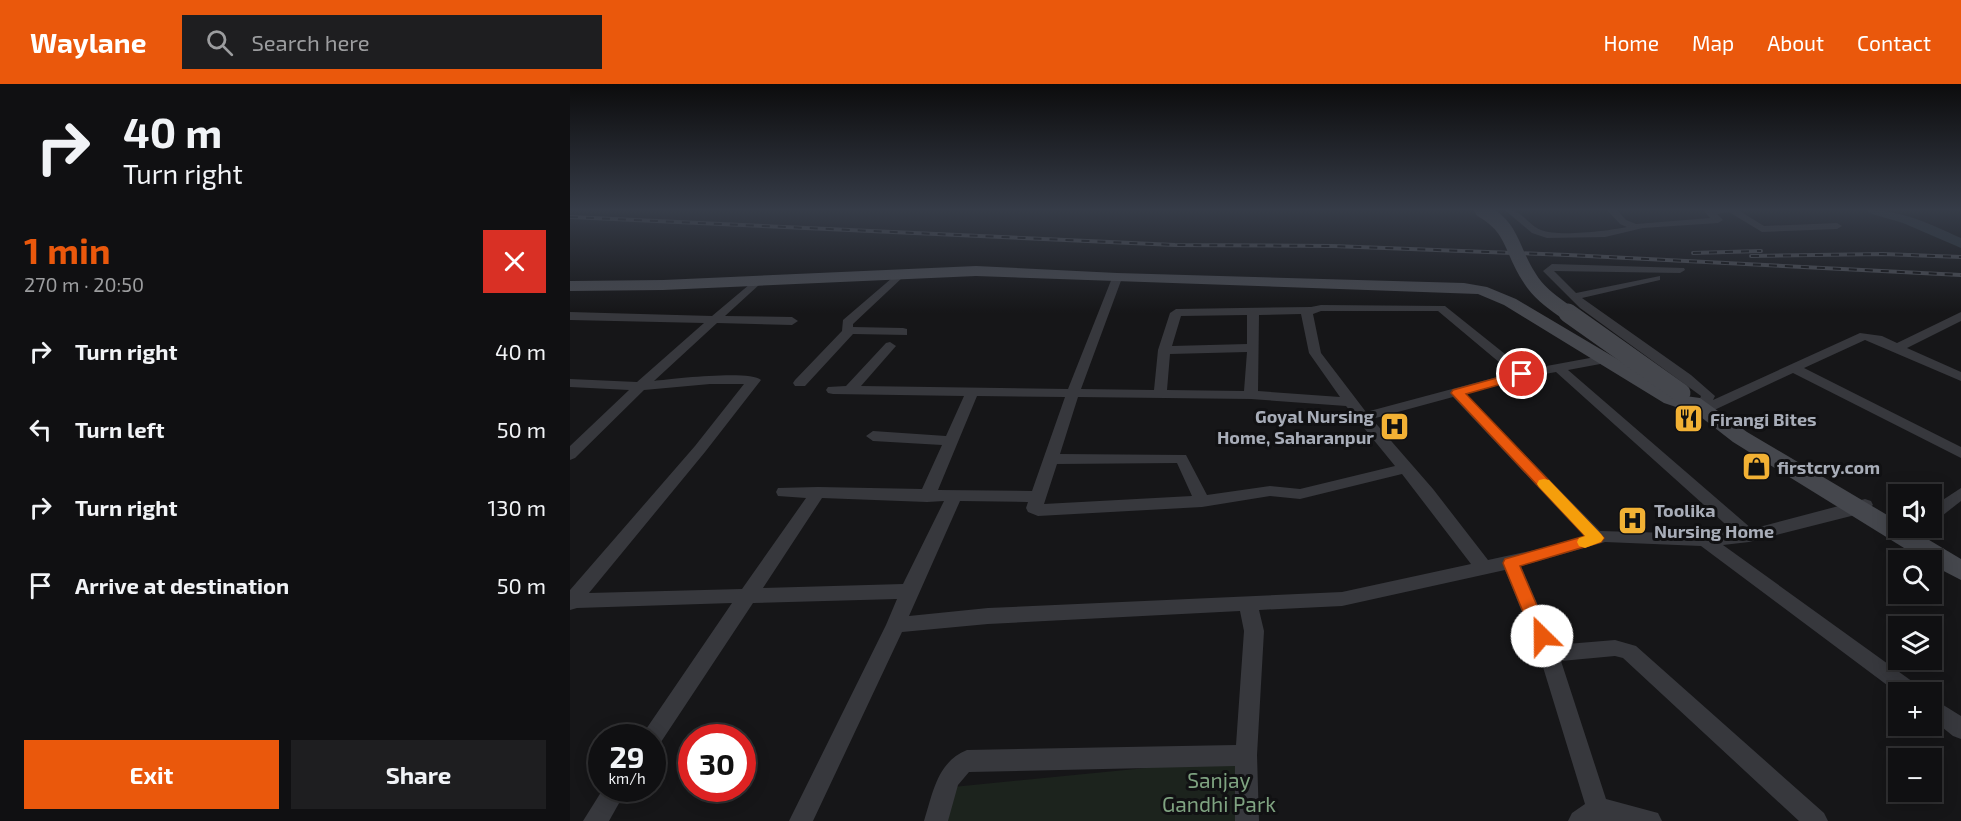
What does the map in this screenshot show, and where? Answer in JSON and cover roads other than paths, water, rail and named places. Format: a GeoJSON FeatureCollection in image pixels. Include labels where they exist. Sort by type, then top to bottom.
{"type":"FeatureCollection","features":[{"type":"Feature","properties":{"kind":"street"},"geometry":{"type":"LineString","coordinates":[[1514,244],[1528,276],[1545,297],[1740,437],[1862,506],[1961,571]]}},
{"type":"Feature","properties":{"kind":"street"},"geometry":{"type":"LineString","coordinates":[[1680,270],[1548,269],[1573,297],[1706,393],[1708,396],[1703,410]]}},
{"type":"Feature","properties":{"kind":"street"},"geometry":{"type":"LineString","coordinates":[[570,286],[756,282],[976,271],[1117,278],[1473,289],[1510,302],[1671,399],[1703,410],[1864,336],[1961,377]]}},
{"type":"Feature","properties":{"kind":"street"},"geometry":{"type":"LineString","coordinates":[[849,330],[848,323],[899,275]]}},
{"type":"Feature","properties":{"kind":"street"},"geometry":{"type":"LineString","coordinates":[[1117,278],[1073,392],[1034,508],[1038,510],[1202,501],[1269,491],[1300,494],[1406,468]]}},
{"type":"Feature","properties":{"kind":"street"},"geometry":{"type":"LineString","coordinates":[[1573,297],[1656,278]]}},
{"type":"Feature","properties":{"kind":"street"},"geometry":{"type":"LineString","coordinates":[[570,455],[640,386],[756,282]]}},
{"type":"Feature","properties":{"kind":"street"},"geometry":{"type":"LineString","coordinates":[[1160,393],[1164,350],[1176,313],[1321,308],[1441,308],[1449,312],[1522,374]]}},
{"type":"Feature","properties":{"kind":"street"},"geometry":{"type":"LineString","coordinates":[[1310,310],[1307,314],[1315,353],[1350,402],[1365,417],[1484,568]]}},
{"type":"Feature","properties":{"kind":"street"},"geometry":{"type":"LineString","coordinates":[[1251,395],[1253,312]]}},
{"type":"Feature","properties":{"kind":"street"},"geometry":{"type":"LineString","coordinates":[[570,316],[792,321]]}},
{"type":"Feature","properties":{"kind":"street"},"geometry":{"type":"LineString","coordinates":[[1897,348],[1961,317]]}},
{"type":"Feature","properties":{"kind":"street"},"geometry":{"type":"LineString","coordinates":[[800,383],[849,330],[903,332]]}},
{"type":"Feature","properties":{"kind":"street"},"geometry":{"type":"LineString","coordinates":[[850,390],[890,346]]}},
{"type":"Feature","properties":{"kind":"street"},"geometry":{"type":"LineString","coordinates":[[1164,350],[1253,348]]}},
{"type":"Feature","properties":{"kind":"street"},"geometry":{"type":"LineString","coordinates":[[1365,417],[1522,374],[1606,359]]}},
{"type":"Feature","properties":{"kind":"street"},"geometry":{"type":"LineString","coordinates":[[1793,368],[1961,453]]}},
{"type":"Feature","properties":{"kind":"street"},"geometry":{"type":"LineString","coordinates":[[1560,369],[1749,536]]}},
{"type":"Feature","properties":{"kind":"street"},"geometry":{"type":"LineString","coordinates":[[570,384],[640,386],[710,380],[754,380],[700,449],[571,602]]}},
{"type":"Feature","properties":{"kind":"street"},"geometry":{"type":"LineString","coordinates":[[833,390],[1251,395],[1350,402]]}},
{"type":"Feature","properties":{"kind":"street"},"geometry":{"type":"LineString","coordinates":[[927,496],[973,390]]}},
{"type":"Feature","properties":{"kind":"street"},"geometry":{"type":"LineString","coordinates":[[1457,393],[1596,538]]}},
{"type":"Feature","properties":{"kind":"street"},"geometry":{"type":"LineString","coordinates":[[873,436],[952,441]]}},
{"type":"Feature","properties":{"kind":"street"},"geometry":{"type":"LineString","coordinates":[[1050,459],[1181,458],[1202,501]]}},
{"type":"Feature","properties":{"kind":"street"},"geometry":{"type":"LineString","coordinates":[[784,492],[1038,496]]}},
{"type":"Feature","properties":{"kind":"street"},"geometry":{"type":"LineString","coordinates":[[660,724],[818,492]]}},
{"type":"Feature","properties":{"kind":"street"},"geometry":{"type":"LineString","coordinates":[[1942,507],[1961,493]]}},
{"type":"Feature","properties":{"kind":"street"},"geometry":{"type":"LineString","coordinates":[[801,821],[896,625],[909,591],[954,496]]}},
{"type":"Feature","properties":{"kind":"street"},"geometry":{"type":"LineString","coordinates":[[896,625],[988,616],[1342,599],[1511,563],[1605,536],[1705,540],[1749,536],[1862,506],[1888,518]]}},
{"type":"Feature","properties":{"kind":"street"},"geometry":{"type":"LineString","coordinates":[[1926,538],[1961,559]]}},
{"type":"Feature","properties":{"kind":"street"},"geometry":{"type":"LineString","coordinates":[[1705,540],[1898,682]]}},
{"type":"Feature","properties":{"kind":"street"},"geometry":{"type":"LineString","coordinates":[[1511,563],[1549,654],[1589,815],[1650,821]]}},
{"type":"Feature","properties":{"kind":"street"},"geometry":{"type":"LineString","coordinates":[[571,602],[909,591]]}},
{"type":"Feature","properties":{"kind":"street"},"geometry":{"type":"LineString","coordinates":[[1247,821],[1246,755],[1254,631],[1248,605]]}},
{"type":"Feature","properties":{"kind":"street"},"geometry":{"type":"LineString","coordinates":[[1549,654],[1615,648],[1629,652],[1815,821]]}},
{"type":"Feature","properties":{"kind":"street"},"geometry":{"type":"LineString","coordinates":[[1942,715],[1961,729]]}},
{"type":"Feature","properties":{"kind":"street"},"geometry":{"type":"LineString","coordinates":[[936,821],[954,771],[961,763],[967,761],[1246,755]]}},
{"type":"Feature","properties":{"kind":"street"},"geometry":{"type":"LineString","coordinates":[[595,821],[607,802]]}},
{"type":"Feature","properties":{"kind":"railway"},"geometry":{"type":"LineString","coordinates":[[1162,244],[1333,246],[1568,255],[1961,275]]}},
{"type":"Feature","properties":{"kind":"railway"},"geometry":{"type":"LineString","coordinates":[[1693,253],[1761,251]]}},
{"type":"Feature","properties":{"kind":"railway"},"geometry":{"type":"LineString","coordinates":[[1751,256],[1883,254],[1961,257]]}},
{"type":"Feature","properties":{"kind":"place","name":"Firangi Bites"},"geometry":{"type":"Point","coordinates":[1689,419]}},
{"type":"Feature","properties":{"kind":"place","name":"Goyal Nursing Home, Saharanpur"},"geometry":{"type":"Point","coordinates":[1395,426]}},
{"type":"Feature","properties":{"kind":"place","name":"firstcry.com"},"geometry":{"type":"Point","coordinates":[1756,467]}},
{"type":"Feature","properties":{"kind":"place","name":"Toolika Nursing Home"},"geometry":{"type":"Point","coordinates":[1633,520]}},
{"type":"Feature","properties":{"kind":"park label","name":"Sanjay Gandhi Park"},"geometry":{"type":"Point","coordinates":[1219,791]}}]}
